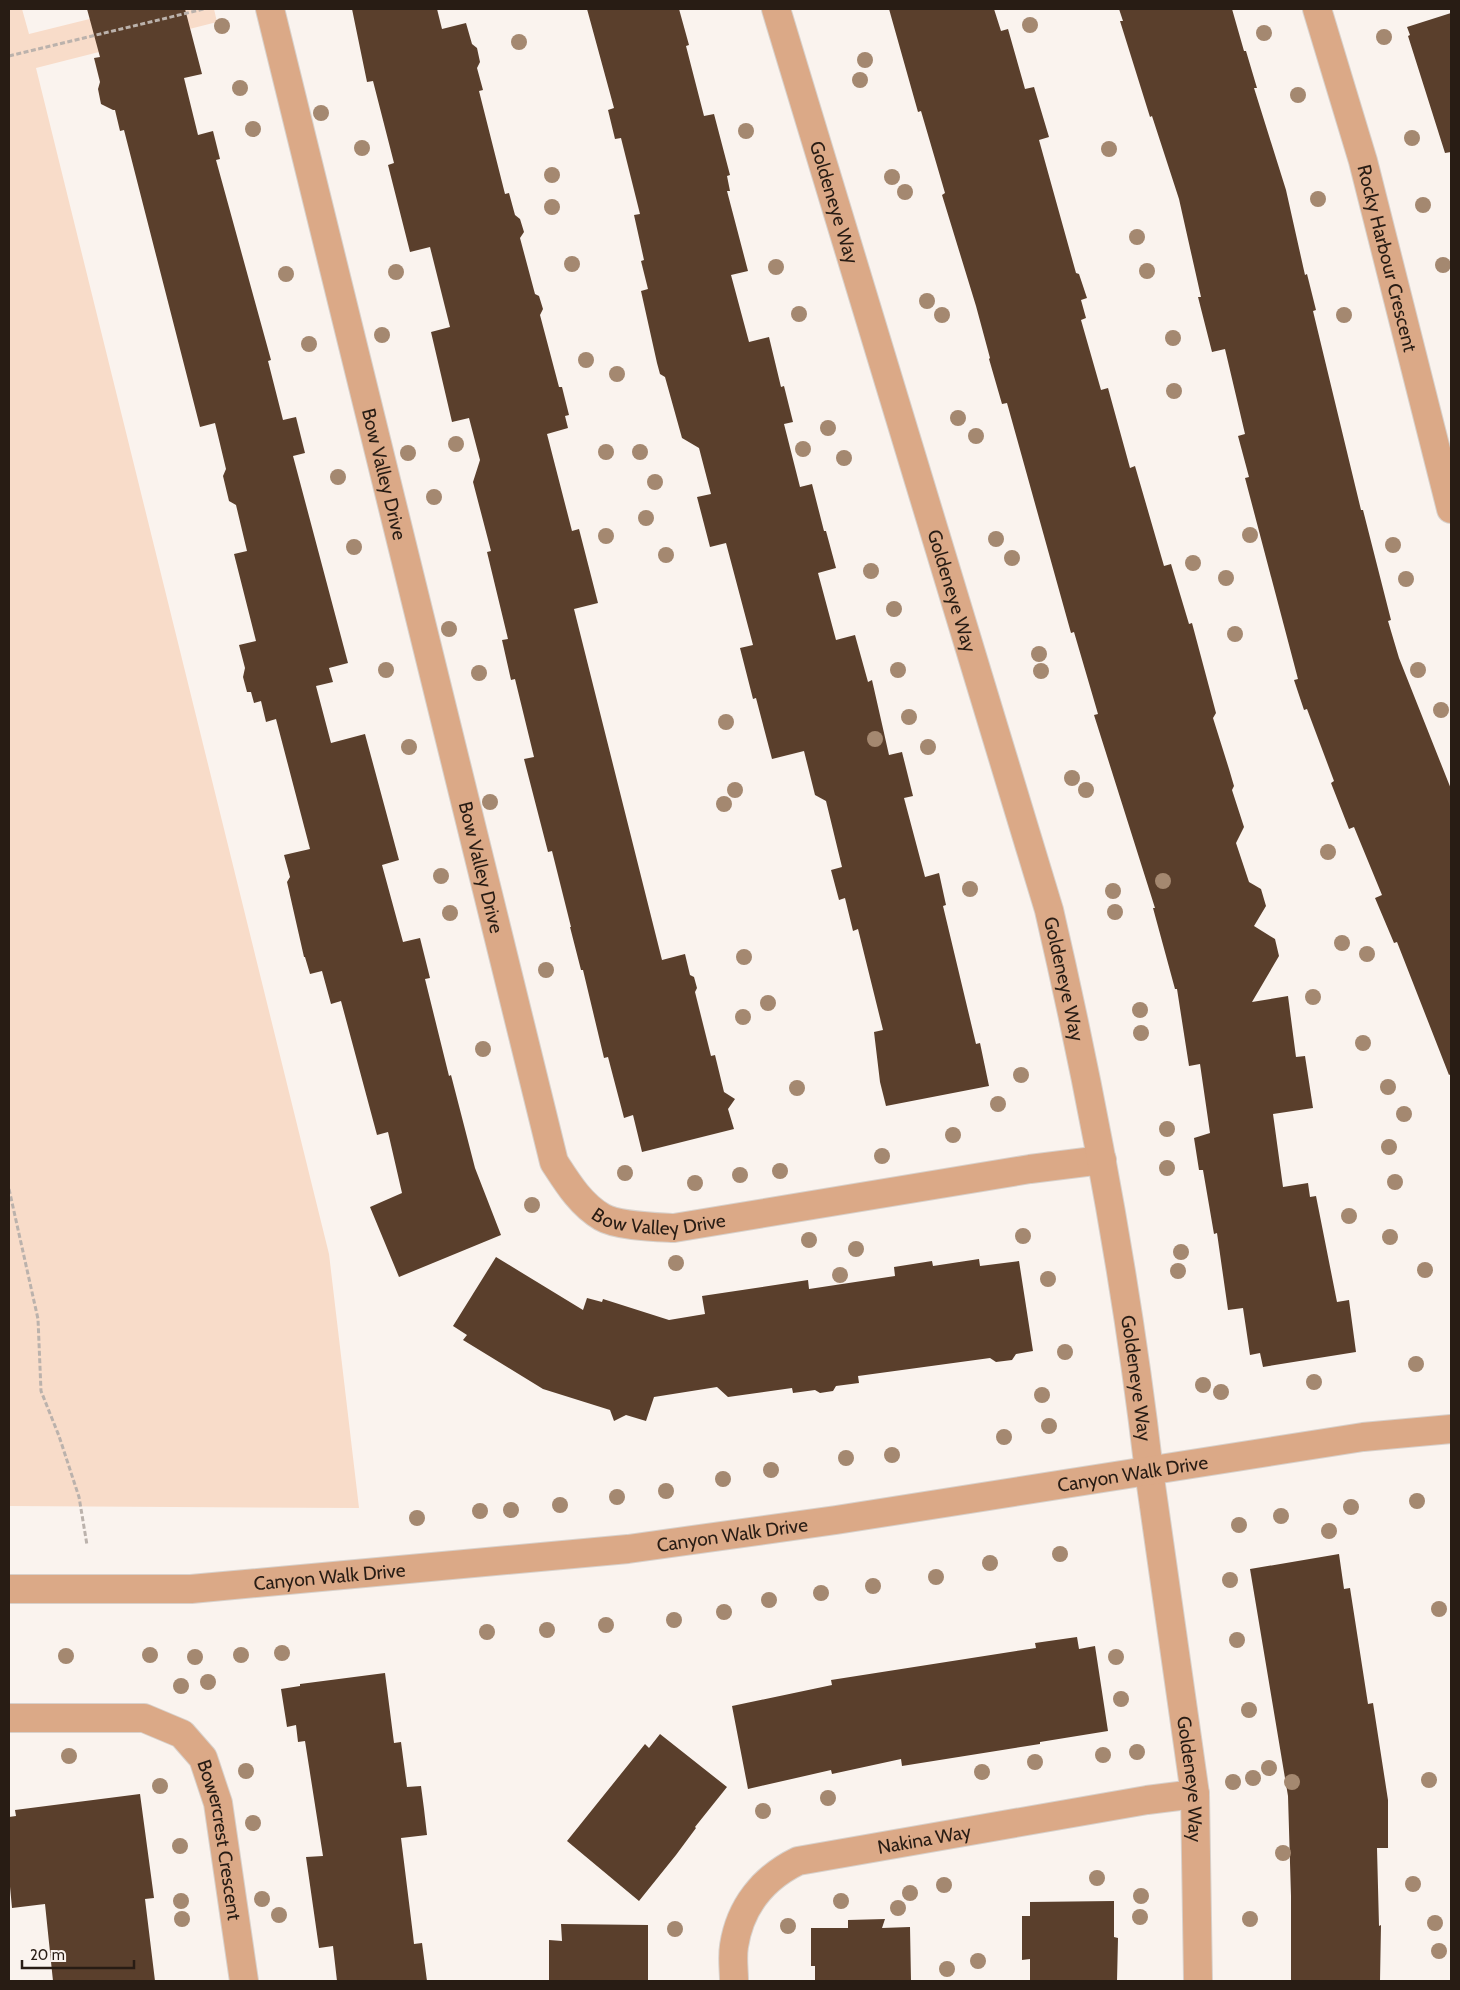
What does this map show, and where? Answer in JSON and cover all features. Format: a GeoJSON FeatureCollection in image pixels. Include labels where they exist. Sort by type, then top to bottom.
{"type":"FeatureCollection","features":[{"type":"Feature","properties":{"kind":"street","name":"Bow Valley Drive"},"geometry":{"type":"LineString","coordinates":[[270,9],[554,1162],[572,1191],[602,1218],[637,1226],[674,1228],[1030,1169],[1102,1160]]}},
{"type":"Feature","properties":{"kind":"street","name":"Goldeneye Way"},"geometry":{"type":"LineString","coordinates":[[776,9],[1049,910],[1075,1021],[1102,1160],[1142,1410],[1195,1794],[1198,1981]]}},
{"type":"Feature","properties":{"kind":"street","name":"Rocky Harbour Crescent"},"geometry":{"type":"LineString","coordinates":[[1317,9],[1364,160],[1451,509]]}},
{"type":"Feature","properties":{"kind":"street","name":"Canyon Walk Drive"},"geometry":{"type":"LineString","coordinates":[[9,1589],[191,1589],[628,1549],[836,1520],[1362,1437],[1451,1429]]}},
{"type":"Feature","properties":{"kind":"street","name":"Bowercrest Crescent"},"geometry":{"type":"LineString","coordinates":[[9,1718],[144,1718],[182,1734],[203,1758],[218,1803],[244,1981]]}},
{"type":"Feature","properties":{"kind":"street","name":"Nakina Way"},"geometry":{"type":"LineString","coordinates":[[734,1981],[734,1947],[743,1913],[767,1880],[798,1860],[1147,1800],[1195,1794]]}},
{"type":"Feature","properties":{"kind":"path"},"geometry":{"type":"LineString","coordinates":[[9,56],[204,9]]}},
{"type":"Feature","properties":{"kind":"path"},"geometry":{"type":"LineString","coordinates":[[9,1189],[38,1319],[41,1391],[59,1436],[79,1497],[87,1545]]}},
{"type":"Feature","properties":{"kind":"shaded area"},"geometry":{"type":"Polygon","coordinates":[[[9,9],[22,9],[29,34],[130,9],[214,9],[217,22],[36,68],[329,1254],[359,1508],[9,1506],[9,9]]]}},
{"type":"Feature","properties":{"kind":"building"},"geometry":{"type":"Polygon","coordinates":[[[87,9],[185,9],[202,74],[184,78],[198,135],[213,131],[220,159],[216,160],[271,360],[268,361],[283,420],[296,417],[305,453],[293,456],[348,663],[329,668],[333,682],[316,686],[331,743],[365,734],[399,860],[382,865],[403,942],[420,938],[430,978],[425,979],[449,1076],[451,1075],[475,1168],[501,1235],[399,1277],[370,1207],[402,1193],[388,1132],[377,1135],[341,1001],[331,1004],[322,971],[310,974],[304,957],[287,882],[290,877],[284,855],[310,849],[276,719],[266,722],[261,701],[254,703],[251,692],[247,692],[243,677],[245,668],[239,645],[256,641],[234,554],[247,551],[236,505],[229,501],[223,476],[226,469],[215,423],[200,427],[124,130],[120,131],[115,110],[101,104],[98,89],[100,82],[94,58],[100,57],[87,9]]]}},
{"type":"Feature","properties":{"kind":"building"},"geometry":{"type":"Polygon","coordinates":[[[352,9],[437,9],[442,29],[466,23],[472,44],[477,48],[480,62],[477,68],[483,90],[479,91],[505,194],[509,193],[515,215],[520,219],[524,232],[520,238],[535,294],[539,296],[543,309],[540,315],[559,387],[562,387],[569,415],[565,416],[568,428],[547,434],[572,531],[579,529],[598,603],[574,609],[662,960],[685,954],[690,975],[694,977],[697,988],[695,992],[711,1056],[715,1055],[724,1092],[735,1099],[728,1109],[734,1129],[642,1152],[633,1115],[624,1118],[608,1057],[604,1058],[552,851],[548,852],[524,759],[534,757],[515,679],[511,680],[502,640],[508,639],[487,552],[491,551],[473,482],[480,460],[469,418],[452,422],[431,332],[450,327],[430,247],[410,252],[388,165],[394,163],[373,81],[367,82],[352,9]]]}},
{"type":"Feature","properties":{"kind":"building"},"geometry":{"type":"Polygon","coordinates":[[[587,9],[679,9],[689,45],[686,46],[704,116],[714,114],[730,175],[727,176],[730,191],[727,191],[748,271],[731,275],[749,342],[769,337],[781,387],[784,386],[793,422],[784,424],[800,487],[812,484],[836,568],[818,573],[836,640],[855,635],[868,682],[872,680],[889,755],[902,752],[913,796],[904,798],[925,877],[939,873],[946,905],[943,906],[976,1044],[980,1043],[989,1086],[886,1106],[880,1082],[874,1032],[883,1030],[858,929],[853,931],[845,898],[839,900],[831,870],[842,867],[826,801],[815,795],[804,751],[772,759],[756,698],[753,699],[740,648],[753,645],[726,543],[710,547],[697,497],[711,494],[699,448],[682,438],[665,377],[660,374],[657,363],[641,291],[648,289],[641,261],[644,260],[634,215],[640,214],[621,138],[615,139],[608,110],[614,108],[587,9]]]}},
{"type":"Feature","properties":{"kind":"building"},"geometry":{"type":"Polygon","coordinates":[[[889,9],[994,9],[1001,31],[1008,29],[1025,89],[1034,87],[1049,137],[1039,140],[1076,273],[1079,274],[1087,298],[1081,300],[1086,318],[1081,320],[1101,390],[1108,388],[1130,468],[1135,466],[1164,566],[1171,564],[1189,624],[1192,623],[1216,713],[1213,718],[1234,786],[1232,790],[1244,827],[1236,843],[1249,882],[1261,889],[1266,906],[1254,926],[1275,939],[1279,956],[1252,1002],[1288,996],[1296,1057],[1305,1056],[1313,1108],[1273,1114],[1283,1187],[1308,1183],[1310,1197],[1316,1196],[1337,1302],[1349,1300],[1356,1352],[1263,1367],[1260,1353],[1250,1355],[1243,1308],[1228,1310],[1217,1233],[1214,1234],[1203,1170],[1199,1170],[1194,1138],[1210,1133],[1200,1064],[1189,1066],[1177,989],[1175,989],[1153,908],[1155,908],[1094,715],[1098,714],[1074,632],[1071,633],[1007,403],[1002,404],[976,306],[942,195],[945,193],[921,111],[918,112],[889,9]]]}},
{"type":"Feature","properties":{"kind":"building"},"geometry":{"type":"Polygon","coordinates":[[[1119,9],[1232,9],[1244,51],[1246,51],[1257,88],[1254,88],[1286,190],[1305,275],[1307,274],[1316,310],[1313,311],[1361,510],[1363,510],[1391,620],[1388,621],[1399,658],[1451,789],[1451,1074],[1449,1075],[1397,942],[1394,943],[1375,898],[1382,895],[1354,827],[1349,829],[1331,783],[1334,781],[1307,709],[1304,710],[1294,680],[1298,679],[1245,478],[1249,477],[1238,436],[1245,434],[1225,349],[1212,352],[1198,297],[1201,297],[1179,199],[1152,116],[1150,117],[1120,21],[1123,21],[1119,9]]]}},
{"type":"Feature","properties":{"kind":"building"},"geometry":{"type":"Polygon","coordinates":[[[1451,13],[1451,152],[1445,153],[1408,36],[1410,35],[1407,27],[1451,13]]]}},
{"type":"Feature","properties":{"kind":"building"},"geometry":{"type":"Polygon","coordinates":[[[496,1257],[583,1310],[587,1298],[602,1302],[603,1299],[669,1320],[705,1314],[702,1296],[808,1280],[809,1289],[895,1276],[894,1267],[932,1261],[933,1266],[979,1259],[980,1266],[1019,1261],[1033,1351],[1016,1354],[1012,1360],[996,1362],[990,1358],[858,1376],[859,1383],[836,1386],[833,1391],[820,1393],[815,1390],[793,1393],[792,1388],[728,1397],[717,1387],[654,1397],[646,1421],[626,1415],[614,1421],[610,1410],[543,1389],[463,1340],[467,1335],[453,1326],[496,1257]]]}},
{"type":"Feature","properties":{"kind":"building"},"geometry":{"type":"Polygon","coordinates":[[[1339,1554],[1344,1589],[1350,1588],[1368,1704],[1373,1703],[1388,1800],[1388,1848],[1377,1848],[1379,1926],[1381,1925],[1380,1981],[1291,1981],[1288,1796],[1250,1569],[1339,1554]]]}},
{"type":"Feature","properties":{"kind":"building"},"geometry":{"type":"Polygon","coordinates":[[[1077,1637],[1079,1649],[1095,1646],[1108,1731],[902,1766],[901,1759],[832,1774],[831,1770],[748,1789],[732,1706],[832,1685],[831,1680],[1036,1648],[1035,1643],[1077,1637]]]}},
{"type":"Feature","properties":{"kind":"building"},"geometry":{"type":"Polygon","coordinates":[[[385,1673],[394,1743],[401,1742],[407,1787],[421,1786],[427,1835],[401,1838],[414,1944],[422,1943],[427,1981],[337,1981],[333,1946],[319,1948],[306,1857],[323,1856],[305,1741],[298,1742],[296,1725],[287,1727],[281,1689],[300,1686],[300,1684],[385,1673]]]}},
{"type":"Feature","properties":{"kind":"building"},"geometry":{"type":"Polygon","coordinates":[[[660,1734],[727,1787],[639,1901],[567,1841],[645,1744],[649,1748],[660,1734]]]}},
{"type":"Feature","properties":{"kind":"building"},"geometry":{"type":"Polygon","coordinates":[[[140,1794],[154,1898],[145,1899],[155,1981],[53,1981],[45,1904],[12,1908],[9,1876],[9,1817],[16,1816],[15,1810],[140,1794]]]}},
{"type":"Feature","properties":{"kind":"building"},"geometry":{"type":"Polygon","coordinates":[[[1114,1901],[1114,1937],[1118,1938],[1117,1981],[1030,1981],[1030,1959],[1022,1960],[1022,1916],[1030,1916],[1030,1902],[1114,1901]]]}},
{"type":"Feature","properties":{"kind":"building"},"geometry":{"type":"Polygon","coordinates":[[[885,1919],[882,1928],[910,1927],[911,1981],[815,1981],[815,1966],[811,1966],[811,1928],[848,1928],[848,1920],[885,1919]]]}},
{"type":"Feature","properties":{"kind":"building"},"geometry":{"type":"Polygon","coordinates":[[[561,1924],[648,1925],[648,1981],[549,1981],[549,1940],[562,1941],[561,1924]]]}}]}
